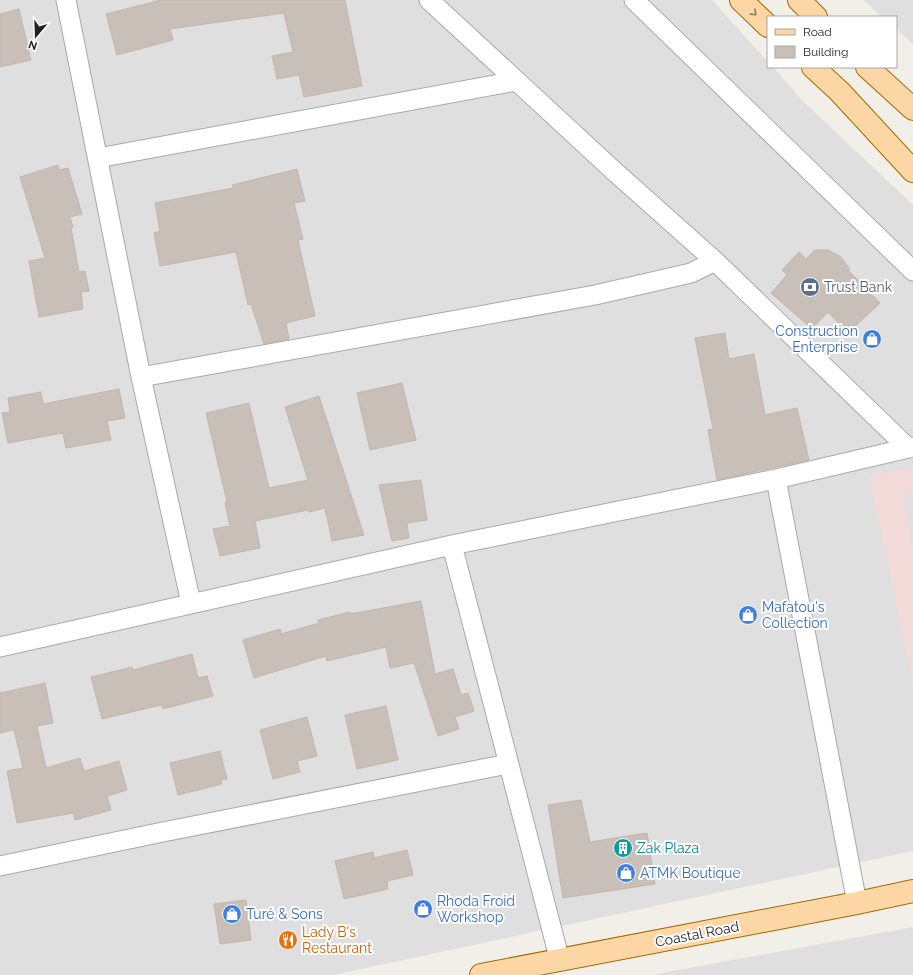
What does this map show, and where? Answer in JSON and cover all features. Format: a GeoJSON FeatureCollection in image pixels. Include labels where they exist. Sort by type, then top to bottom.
{"type":"FeatureCollection","features":[{"type":"Feature","properties":{"kind":"main road"},"geometry":{"type":"LineString","coordinates":[[741,0],[767,25]]}},
{"type":"Feature","properties":{"kind":"main road"},"geometry":{"type":"LineString","coordinates":[[799,0],[815,16]]}},
{"type":"Feature","properties":{"kind":"main road"},"geometry":{"type":"LineString","coordinates":[[814,68],[913,154]]}},
{"type":"Feature","properties":{"kind":"main road"},"geometry":{"type":"LineString","coordinates":[[868,68],[913,109]]}},
{"type":"Feature","properties":{"kind":"main road"},"geometry":{"type":"LineString","coordinates":[[874,68],[913,92]]}},
{"type":"Feature","properties":{"kind":"main road"},"geometry":{"type":"LineString","coordinates":[[840,92],[913,171]]}},
{"type":"Feature","properties":{"kind":"main road","name":"Coastal Road"},"geometry":{"type":"LineString","coordinates":[[481,975],[560,961],[913,891]]}},
{"type":"Feature","properties":{"kind":"street"},"geometry":{"type":"LineString","coordinates":[[66,0],[141,378],[191,603]]}},
{"type":"Feature","properties":{"kind":"street"},"geometry":{"type":"LineString","coordinates":[[429,0],[614,172],[715,261],[911,447]]}},
{"type":"Feature","properties":{"kind":"street"},"geometry":{"type":"LineString","coordinates":[[634,0],[913,271]]}},
{"type":"Feature","properties":{"kind":"street"},"geometry":{"type":"LineString","coordinates":[[98,158],[516,81]]}},
{"type":"Feature","properties":{"kind":"street"},"geometry":{"type":"LineString","coordinates":[[141,378],[595,295],[691,273],[715,261]]}},
{"type":"Feature","properties":{"kind":"street"},"geometry":{"type":"LineString","coordinates":[[0,647],[191,603],[452,546],[776,479],[911,447]]}},
{"type":"Feature","properties":{"kind":"street"},"geometry":{"type":"LineString","coordinates":[[776,479],[857,903]]}},
{"type":"Feature","properties":{"kind":"street"},"geometry":{"type":"LineString","coordinates":[[452,546],[560,961]]}},
{"type":"Feature","properties":{"kind":"street"},"geometry":{"type":"LineString","coordinates":[[0,866],[166,831],[508,764]]}},
{"type":"Feature","properties":{"kind":"shaded area"},"geometry":{"type":"Polygon","coordinates":[[[0,0],[712,0],[767,61],[767,68],[774,68],[803,101],[913,205],[913,851],[333,975],[0,975],[0,0]]]}},
{"type":"Feature","properties":{"kind":"shaded area"},"geometry":{"type":"Polygon","coordinates":[[[864,0],[913,0],[913,44],[897,30],[897,16],[881,16],[864,0]]]}},
{"type":"Feature","properties":{"kind":"shaded area"},"geometry":{"type":"Polygon","coordinates":[[[913,467],[913,492],[903,494],[913,551],[913,684],[869,476],[913,467]]]}},
{"type":"Feature","properties":{"kind":"shaded area"},"geometry":{"type":"Polygon","coordinates":[[[913,927],[913,975],[651,975],[913,927]]]}},
{"type":"Feature","properties":{"kind":"building"},"geometry":{"type":"Polygon","coordinates":[[[161,0],[345,0],[362,86],[304,97],[299,75],[277,79],[272,56],[293,52],[284,13],[170,29],[173,40],[117,55],[106,14],[161,0]]]}},
{"type":"Feature","properties":{"kind":"building"},"geometry":{"type":"Polygon","coordinates":[[[19,9],[31,60],[0,67],[0,14],[19,9]]]}},
{"type":"Feature","properties":{"kind":"building"},"geometry":{"type":"Polygon","coordinates":[[[58,165],[59,170],[68,168],[82,214],[70,217],[73,227],[71,228],[79,272],[85,271],[89,291],[81,292],[83,309],[39,317],[29,261],[45,258],[20,177],[58,165]]]}},
{"type":"Feature","properties":{"kind":"building"},"geometry":{"type":"Polygon","coordinates":[[[297,169],[305,201],[294,203],[303,239],[298,240],[315,316],[286,323],[289,339],[264,344],[251,304],[248,305],[236,252],[160,266],[154,233],[160,231],[155,203],[233,188],[232,185],[297,169]]]}},
{"type":"Feature","properties":{"kind":"building","name":"Trust Bank"},"geometry":{"type":"Polygon","coordinates":[[[815,250],[828,250],[841,257],[849,268],[849,271],[880,303],[848,333],[828,312],[812,329],[771,293],[787,275],[782,270],[799,252],[806,259],[815,250]]]}},
{"type":"Feature","properties":{"kind":"building"},"geometry":{"type":"Polygon","coordinates":[[[725,333],[729,359],[754,354],[765,415],[797,408],[809,460],[717,480],[708,430],[713,429],[695,338],[725,333]]]}},
{"type":"Feature","properties":{"kind":"building"},"geometry":{"type":"Polygon","coordinates":[[[402,383],[416,440],[370,450],[357,393],[402,383]]]}},
{"type":"Feature","properties":{"kind":"building"},"geometry":{"type":"Polygon","coordinates":[[[119,389],[125,418],[107,421],[111,440],[66,448],[63,433],[8,443],[2,413],[10,412],[8,398],[41,392],[43,404],[119,389]]]}},
{"type":"Feature","properties":{"kind":"building"},"geometry":{"type":"Polygon","coordinates":[[[319,396],[364,535],[332,541],[325,508],[309,512],[308,510],[255,521],[260,548],[220,556],[213,529],[230,526],[225,503],[227,502],[206,413],[249,403],[269,488],[308,480],[285,407],[319,396]]]}},
{"type":"Feature","properties":{"kind":"building"},"geometry":{"type":"Polygon","coordinates":[[[421,480],[427,520],[407,523],[409,538],[392,541],[379,485],[421,480]]]}},
{"type":"Feature","properties":{"kind":"building"},"geometry":{"type":"Polygon","coordinates":[[[421,601],[435,674],[453,669],[461,695],[468,693],[474,711],[455,717],[459,729],[438,736],[414,663],[390,668],[386,647],[327,661],[326,656],[254,678],[243,640],[280,629],[281,634],[319,623],[318,620],[350,612],[350,614],[421,601]]]}},
{"type":"Feature","properties":{"kind":"building"},"geometry":{"type":"Polygon","coordinates":[[[192,654],[198,678],[207,676],[213,696],[163,709],[161,705],[102,719],[91,677],[132,667],[133,670],[192,654]]]}},
{"type":"Feature","properties":{"kind":"building"},"geometry":{"type":"Polygon","coordinates":[[[45,683],[53,723],[37,726],[46,768],[80,758],[84,771],[119,761],[127,790],[107,796],[111,810],[75,820],[73,813],[17,823],[7,771],[23,768],[14,730],[0,733],[0,693],[45,683]]]}},
{"type":"Feature","properties":{"kind":"building"},"geometry":{"type":"Polygon","coordinates":[[[386,706],[398,760],[357,769],[345,715],[386,706]]]}},
{"type":"Feature","properties":{"kind":"building"},"geometry":{"type":"Polygon","coordinates":[[[307,717],[317,756],[297,761],[300,772],[273,779],[260,730],[307,717]]]}},
{"type":"Feature","properties":{"kind":"building"},"geometry":{"type":"Polygon","coordinates":[[[220,751],[227,779],[221,780],[222,784],[178,795],[170,763],[220,751]]]}},
{"type":"Feature","properties":{"kind":"building","name":"Zak Plaza"},"geometry":{"type":"Polygon","coordinates":[[[581,800],[590,842],[647,833],[655,884],[563,898],[548,805],[581,800]]]}},
{"type":"Feature","properties":{"kind":"building"},"geometry":{"type":"Polygon","coordinates":[[[407,850],[413,875],[387,881],[388,889],[344,899],[335,861],[373,852],[374,858],[407,850]]]}},
{"type":"Feature","properties":{"kind":"building","name":"Turé & Sons"},"geometry":{"type":"Polygon","coordinates":[[[246,900],[251,940],[220,944],[214,904],[246,900]]]}},
{"type":"Feature","properties":{"kind":"place","name":"Trust Bank"},"geometry":{"type":"Point","coordinates":[810,287]}},
{"type":"Feature","properties":{"kind":"place","name":"Construction Enterprise"},"geometry":{"type":"Point","coordinates":[872,339]}},
{"type":"Feature","properties":{"kind":"place","name":"Mafatou's Collection"},"geometry":{"type":"Point","coordinates":[748,615]}},
{"type":"Feature","properties":{"kind":"place","name":"Zak Plaza"},"geometry":{"type":"Point","coordinates":[623,848]}},
{"type":"Feature","properties":{"kind":"place","name":"ATMK Boutique"},"geometry":{"type":"Point","coordinates":[626,873]}},
{"type":"Feature","properties":{"kind":"place","name":"Rhoda Froid Workshop"},"geometry":{"type":"Point","coordinates":[423,909]}},
{"type":"Feature","properties":{"kind":"place","name":"Turé & Sons"},"geometry":{"type":"Point","coordinates":[232,914]}},
{"type":"Feature","properties":{"kind":"place","name":"Lady B's Restaurant"},"geometry":{"type":"Point","coordinates":[288,940]}}]}
